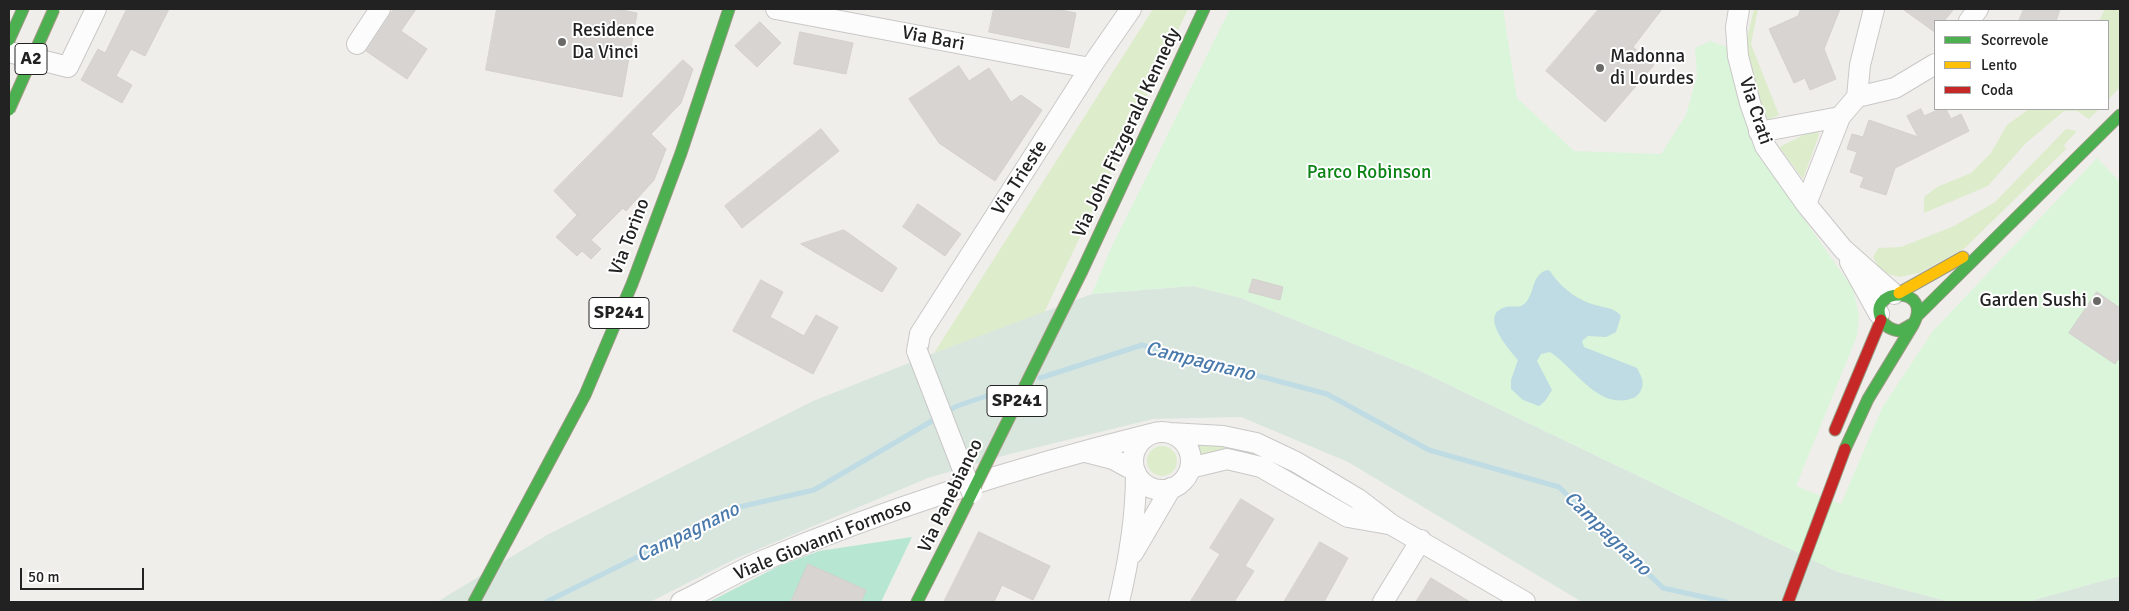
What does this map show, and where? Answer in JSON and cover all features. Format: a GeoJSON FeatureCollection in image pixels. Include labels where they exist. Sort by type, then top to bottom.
{"type":"FeatureCollection","features":[{"type":"Feature","properties":{"kind":"main road","name":"A2"},"geometry":{"type":"LineString","coordinates":[[9,40],[23,9]]}},
{"type":"Feature","properties":{"kind":"main road","name":"A2"},"geometry":{"type":"LineString","coordinates":[[9,110],[54,9]]}},
{"type":"Feature","properties":{"kind":"main road","name":"Via Torino"},"geometry":{"type":"LineString","coordinates":[[474,602],[585,395],[632,284],[681,153],[728,9]]}},
{"type":"Feature","properties":{"kind":"main road","name":"Via John Fitzgerald Kennedy"},"geometry":{"type":"LineString","coordinates":[[1082,271],[1204,9]]}},
{"type":"Feature","properties":{"kind":"main road"},"geometry":{"type":"LineString","coordinates":[[1880,317],[1889,329],[1894,331],[1906,330],[2120,115]]}},
{"type":"Feature","properties":{"kind":"main road"},"geometry":{"type":"LineString","coordinates":[[1829,444],[1880,317],[1880,309],[1884,299],[1897,294],[1996,239]]}},
{"type":"Feature","properties":{"kind":"main road","name":"Via Panebianco"},"geometry":{"type":"LineString","coordinates":[[918,602],[1082,271]]}},
{"type":"Feature","properties":{"kind":"main road"},"geometry":{"type":"LineString","coordinates":[[1788,602],[1857,421],[1879,379],[1916,319],[1917,310],[1911,298],[1897,294]]}},
{"type":"Feature","properties":{"kind":"street"},"geometry":{"type":"LineString","coordinates":[[9,52],[68,67],[96,9]]}},
{"type":"Feature","properties":{"kind":"street"},"geometry":{"type":"LineString","coordinates":[[357,44],[380,9]]}},
{"type":"Feature","properties":{"kind":"street","name":"Via Bari"},"geometry":{"type":"LineString","coordinates":[[776,9],[1090,68]]}},
{"type":"Feature","properties":{"kind":"street","name":"Via Trieste"},"geometry":{"type":"LineString","coordinates":[[972,494],[918,342],[1090,68],[1131,9]]}},
{"type":"Feature","properties":{"kind":"street","name":"Via Crati"},"geometry":{"type":"LineString","coordinates":[[1739,9],[1736,27],[1738,56],[1759,132],[1765,146],[1806,204],[1843,249],[1897,294]]}},
{"type":"Feature","properties":{"kind":"street"},"geometry":{"type":"LineString","coordinates":[[1806,204],[1840,117],[1857,97],[1860,65],[1874,9]]}},
{"type":"Feature","properties":{"kind":"street"},"geometry":{"type":"LineString","coordinates":[[1970,20],[1978,9]]}},
{"type":"Feature","properties":{"kind":"street"},"geometry":{"type":"LineString","coordinates":[[1857,97],[1895,88],[1934,65]]}},
{"type":"Feature","properties":{"kind":"street"},"geometry":{"type":"LineString","coordinates":[[1759,132],[1840,117]]}},
{"type":"Feature","properties":{"kind":"street","name":"Via Crati"},"geometry":{"type":"LineString","coordinates":[[1843,249],[1880,317]]}},
{"type":"Feature","properties":{"kind":"street"},"geometry":{"type":"LineString","coordinates":[[1084,451],[1113,460],[1135,472],[1147,486],[1155,489],[1171,488],[1180,484],[1190,468],[1191,460],[1184,443],[1160,434],[1137,446],[1134,453],[1135,472],[1136,502],[1128,562],[1119,602]]}},
{"type":"Feature","properties":{"kind":"street","name":"Viale Giovanni Formoso"},"geometry":{"type":"LineString","coordinates":[[681,602],[760,562],[892,510],[1084,451],[1160,434],[1223,436],[1256,443],[1296,462],[1358,499],[1392,525]]}},
{"type":"Feature","properties":{"kind":"street"},"geometry":{"type":"LineString","coordinates":[[1190,468],[1227,459],[1261,467],[1348,517],[1392,525],[1421,540],[1525,602]]}},
{"type":"Feature","properties":{"kind":"street"},"geometry":{"type":"LineString","coordinates":[[1128,562],[1171,488]]}},
{"type":"Feature","properties":{"kind":"street"},"geometry":{"type":"LineString","coordinates":[[1383,602],[1421,540]]}},
{"type":"Feature","properties":{"kind":"green space"},"geometry":{"type":"Polygon","coordinates":[[[1153,9],[1188,9],[1044,313],[934,353],[1153,9]]]}},
{"type":"Feature","properties":{"kind":"green space","name":"Parco Robinson"},"geometry":{"type":"Polygon","coordinates":[[[1230,9],[1503,9],[1517,98],[1574,151],[1661,154],[1686,115],[1697,76],[1695,48],[1710,41],[1727,47],[1756,150],[1853,289],[1859,315],[1857,336],[1796,486],[1841,504],[1882,408],[1933,331],[2097,158],[2120,182],[2120,576],[2027,602],[1950,602],[1838,572],[1418,370],[1241,298],[1193,286],[1092,294],[1110,250],[1230,9]]]}},
{"type":"Feature","properties":{"kind":"green space"},"geometry":{"type":"Polygon","coordinates":[[[1754,9],[1758,9],[1751,44],[1779,115],[1767,120],[1754,87],[1745,46],[1754,9]]]}},
{"type":"Feature","properties":{"kind":"green space"},"geometry":{"type":"Polygon","coordinates":[[[2105,9],[2120,9],[2120,87],[2109,99],[2109,20],[2100,20],[2105,9]]]}},
{"type":"Feature","properties":{"kind":"green space"},"geometry":{"type":"Polygon","coordinates":[[[2028,110],[2098,110],[2089,119],[2077,111],[2064,111],[2025,144],[1988,186],[1924,213],[1924,197],[1937,187],[1971,173],[1991,153],[2007,125],[2028,110]]]}},
{"type":"Feature","properties":{"kind":"green space"},"geometry":{"type":"Polygon","coordinates":[[[2066,129],[2077,131],[2064,145],[2066,149],[1965,248],[1919,273],[1899,277],[1888,274],[1878,266],[1873,257],[1878,248],[1901,247],[1954,226],[1995,202],[2066,129]]]}},
{"type":"Feature","properties":{"kind":"green space"},"geometry":{"type":"Polygon","coordinates":[[[1814,130],[1819,135],[1803,179],[1779,147],[1814,130]]]}},
{"type":"Feature","properties":{"kind":"green space"},"geometry":{"type":"Polygon","coordinates":[[[1185,439],[1254,449],[1370,516],[1294,481],[1194,463],[1193,451],[1185,439]]]}},
{"type":"Feature","properties":{"kind":"green space"},"geometry":{"type":"Polygon","coordinates":[[[1162,446],[1173,450],[1177,461],[1173,472],[1162,476],[1151,472],[1147,461],[1151,450],[1162,446]]]}},
{"type":"Feature","properties":{"kind":"green space"},"geometry":{"type":"Polygon","coordinates":[[[912,537],[881,602],[709,602],[779,566],[819,551],[912,537]]]}},
{"type":"Feature","properties":{"kind":"shaded area"},"geometry":{"type":"Polygon","coordinates":[[[1193,286],[1241,298],[1418,370],[1838,572],[1950,602],[1582,602],[1348,462],[1241,417],[1153,419],[1010,454],[928,478],[735,559],[650,602],[437,602],[547,535],[813,401],[1092,294],[1193,286]]]}},
{"type":"Feature","properties":{"kind":"shaded area"},"geometry":{"type":"Polygon","coordinates":[[[2120,576],[2120,602],[2027,602],[2120,576]]]}},
{"type":"Feature","properties":{"kind":"water"},"geometry":{"type":"Polygon","coordinates":[[[1547,270],[1572,294],[1593,305],[1611,309],[1621,316],[1616,332],[1606,337],[1588,336],[1582,341],[1584,347],[1637,368],[1643,384],[1637,396],[1618,400],[1607,398],[1587,385],[1550,352],[1541,354],[1537,361],[1552,390],[1545,401],[1539,406],[1523,400],[1511,389],[1511,380],[1518,360],[1498,332],[1495,317],[1498,311],[1506,307],[1524,304],[1530,297],[1536,279],[1542,272],[1547,270]]]}},
{"type":"Feature","properties":{"kind":"building"},"geometry":{"type":"Polygon","coordinates":[[[127,9],[169,9],[145,56],[131,49],[116,76],[132,85],[122,103],[81,80],[98,49],[105,53],[127,9]]]}},
{"type":"Feature","properties":{"kind":"building"},"geometry":{"type":"Polygon","coordinates":[[[394,9],[416,9],[401,31],[427,49],[407,79],[366,51],[394,9]]]}},
{"type":"Feature","properties":{"kind":"building","name":"Residence Da Vinci"},"geometry":{"type":"Polygon","coordinates":[[[497,9],[616,9],[637,13],[622,97],[486,70],[497,9]]]}},
{"type":"Feature","properties":{"kind":"building"},"geometry":{"type":"Polygon","coordinates":[[[994,9],[1056,9],[1076,13],[1069,48],[989,32],[994,9]]]}},
{"type":"Feature","properties":{"kind":"building","name":"Madonna di Lourdes"},"geometry":{"type":"Polygon","coordinates":[[[1599,9],[1662,9],[1633,47],[1654,65],[1605,122],[1546,71],[1599,9]]]}},
{"type":"Feature","properties":{"kind":"building"},"geometry":{"type":"Polygon","coordinates":[[[1801,9],[1840,9],[1824,49],[1836,79],[1810,90],[1805,78],[1794,83],[1769,29],[1798,16],[1801,9]]]}},
{"type":"Feature","properties":{"kind":"building"},"geometry":{"type":"Polygon","coordinates":[[[1903,9],[1954,9],[1945,20],[1934,20],[1934,31],[1903,9]]]}},
{"type":"Feature","properties":{"kind":"building"},"geometry":{"type":"Polygon","coordinates":[[[2024,9],[2060,9],[2056,20],[2019,20],[2024,9]]]}},
{"type":"Feature","properties":{"kind":"building"},"geometry":{"type":"Polygon","coordinates":[[[760,22],[781,43],[757,67],[735,46],[760,22]]]}},
{"type":"Feature","properties":{"kind":"building"},"geometry":{"type":"Polygon","coordinates":[[[800,32],[853,43],[846,74],[794,64],[800,32]]]}},
{"type":"Feature","properties":{"kind":"building"},"geometry":{"type":"Polygon","coordinates":[[[683,60],[693,69],[681,103],[651,134],[666,149],[654,180],[626,211],[623,208],[591,240],[601,249],[591,259],[582,251],[577,256],[556,237],[577,215],[554,191],[683,60]]]}},
{"type":"Feature","properties":{"kind":"building"},"geometry":{"type":"Polygon","coordinates":[[[959,66],[969,81],[989,68],[1011,102],[1021,95],[1042,110],[995,181],[939,143],[909,99],[959,66]]]}},
{"type":"Feature","properties":{"kind":"building"},"geometry":{"type":"Polygon","coordinates":[[[1921,109],[1924,116],[1938,110],[1946,110],[1951,119],[1961,114],[1969,131],[1895,168],[1886,195],[1860,187],[1864,177],[1850,172],[1857,152],[1847,149],[1852,134],[1863,137],[1869,120],[1918,137],[1907,116],[1921,109]]]}},
{"type":"Feature","properties":{"kind":"building"},"geometry":{"type":"Polygon","coordinates":[[[821,129],[839,151],[742,228],[725,206],[821,129]]]}},
{"type":"Feature","properties":{"kind":"building"},"geometry":{"type":"Polygon","coordinates":[[[918,204],[961,234],[945,256],[903,227],[918,204]]]}},
{"type":"Feature","properties":{"kind":"building"},"geometry":{"type":"Polygon","coordinates":[[[844,230],[897,268],[882,292],[801,244],[844,230]]]}},
{"type":"Feature","properties":{"kind":"building"},"geometry":{"type":"Polygon","coordinates":[[[1253,279],[1283,287],[1280,300],[1249,292],[1253,279]]]}},
{"type":"Feature","properties":{"kind":"building"},"geometry":{"type":"Polygon","coordinates":[[[761,280],[783,292],[770,317],[804,336],[816,315],[838,327],[813,374],[733,331],[761,280]]]}},
{"type":"Feature","properties":{"kind":"building"},"geometry":{"type":"Polygon","coordinates":[[[2097,292],[2120,308],[2120,356],[2115,364],[2069,333],[2097,292]]]}},
{"type":"Feature","properties":{"kind":"building"},"geometry":{"type":"Polygon","coordinates":[[[1241,499],[1274,519],[1245,566],[1254,571],[1234,602],[1190,602],[1220,554],[1210,548],[1241,499]]]}},
{"type":"Feature","properties":{"kind":"building"},"geometry":{"type":"Polygon","coordinates":[[[979,532],[1050,566],[1033,600],[1002,585],[994,602],[944,602],[979,532]]]}},
{"type":"Feature","properties":{"kind":"building"},"geometry":{"type":"Polygon","coordinates":[[[1320,542],[1348,558],[1324,602],[1284,602],[1320,542]]]}},
{"type":"Feature","properties":{"kind":"building"},"geometry":{"type":"Polygon","coordinates":[[[808,564],[866,590],[861,602],[791,602],[808,564]]]}},
{"type":"Feature","properties":{"kind":"building"},"geometry":{"type":"Polygon","coordinates":[[[1431,578],[1470,602],[1416,602],[1431,578]]]}},
{"type":"Feature","properties":{"kind":"waterway","name":"Campagnano"},"geometry":{"type":"LineString","coordinates":[[1040,378],[1142,345],[1327,394],[1429,450],[1559,487],[1663,588],[1726,602]]}},
{"type":"Feature","properties":{"kind":"waterway","name":"Campagnano"},"geometry":{"type":"LineString","coordinates":[[946,412],[957,406],[1013,387]]}},
{"type":"Feature","properties":{"kind":"waterway","name":"Campagnano"},"geometry":{"type":"LineString","coordinates":[[546,602],[739,507],[814,490],[937,418]]}},
{"type":"Feature","properties":{"kind":"traffic: fast"},"geometry":{"type":"LineString","coordinates":[[9,40],[23,9]]}},
{"type":"Feature","properties":{"kind":"traffic: fast"},"geometry":{"type":"LineString","coordinates":[[9,110],[54,9]]}},
{"type":"Feature","properties":{"kind":"traffic: fast"},"geometry":{"type":"LineString","coordinates":[[474,602],[585,395],[632,284],[681,153],[729,9]]}},
{"type":"Feature","properties":{"kind":"traffic: fast"},"geometry":{"type":"LineString","coordinates":[[1082,271],[1204,9]]}},
{"type":"Feature","properties":{"kind":"traffic: fast"},"geometry":{"type":"LineString","coordinates":[[1917,316],[2120,115]]}},
{"type":"Feature","properties":{"kind":"traffic: fast"},"geometry":{"type":"LineString","coordinates":[[953,531],[1082,271]]}},
{"type":"Feature","properties":{"kind":"traffic: fast"},"geometry":{"type":"LineString","coordinates":[[1845,449],[1868,399],[1913,325],[1917,312],[1915,303],[1909,297],[1891,296],[1883,301],[1879,308],[1881,319],[1887,326],[1900,331],[1914,323]]}},
{"type":"Feature","properties":{"kind":"traffic: fast"},"geometry":{"type":"LineString","coordinates":[[917,602],[953,531]]}},
{"type":"Feature","properties":{"kind":"traffic: slow"},"geometry":{"type":"LineString","coordinates":[[1899,293],[1963,257]]}},
{"type":"Feature","properties":{"kind":"traffic: jam"},"geometry":{"type":"LineString","coordinates":[[1835,430],[1881,320]]}},
{"type":"Feature","properties":{"kind":"traffic: jam"},"geometry":{"type":"LineString","coordinates":[[1788,602],[1845,449]]}},
{"type":"Feature","properties":{"kind":"place","name":"Residence Da Vinci"},"geometry":{"type":"Point","coordinates":[562,42]}},
{"type":"Feature","properties":{"kind":"place","name":"Madonna di Lourdes"},"geometry":{"type":"Point","coordinates":[1600,68]}},
{"type":"Feature","properties":{"kind":"place","name":"Garden Sushi"},"geometry":{"type":"Point","coordinates":[2097,301]}}]}
